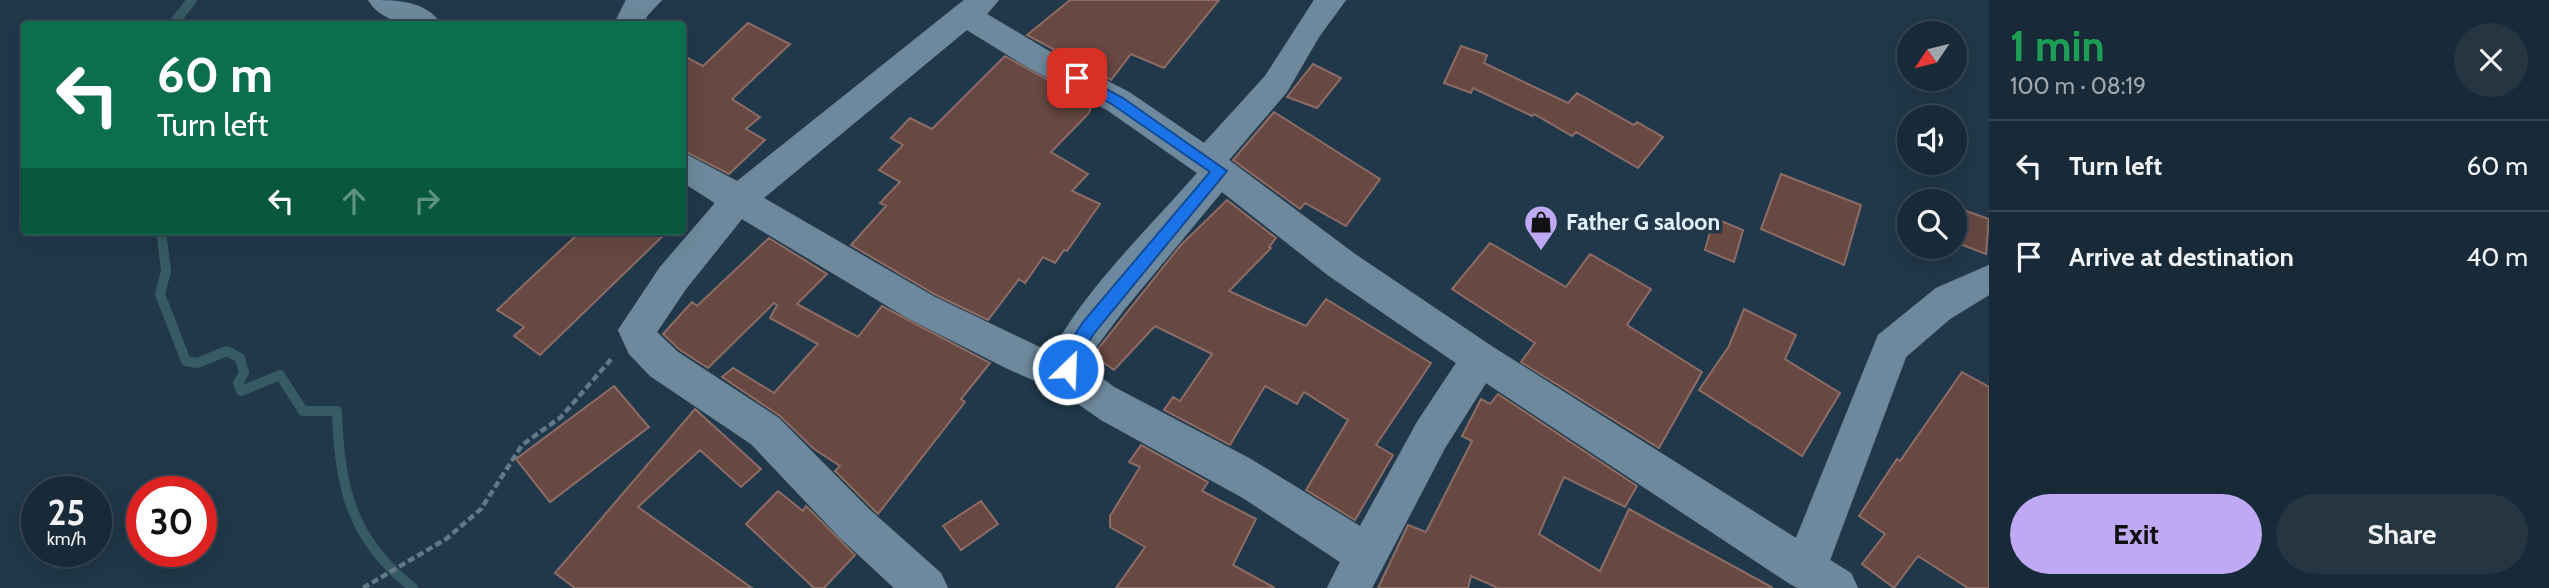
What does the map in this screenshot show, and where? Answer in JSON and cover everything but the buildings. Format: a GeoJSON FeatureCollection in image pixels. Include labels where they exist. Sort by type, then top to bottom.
{"type":"FeatureCollection","features":[{"type":"Feature","properties":{"kind":"street"},"geometry":{"type":"LineString","coordinates":[[383,0],[421,21]]}},
{"type":"Feature","properties":{"kind":"street"},"geometry":{"type":"LineString","coordinates":[[629,21],[629,16],[647,0]]}},
{"type":"Feature","properties":{"kind":"street"},"geometry":{"type":"LineString","coordinates":[[1073,379],[1067,359],[1276,84],[1308,30],[1331,0]]}},
{"type":"Feature","properties":{"kind":"street"},"geometry":{"type":"LineString","coordinates":[[926,588],[854,523],[765,431],[664,364],[642,342],[637,330],[673,278],[738,199],[975,7],[1038,60],[1118,101],[1213,166],[1288,226],[1480,359],[1821,579],[1891,347],[1919,321],[1975,284],[1989,280]]}},
{"type":"Feature","properties":{"kind":"street"},"geometry":{"type":"LineString","coordinates":[[686,167],[890,290],[1019,359],[1073,379],[1330,529],[1360,576]]}},
{"type":"Feature","properties":{"kind":"street"},"geometry":{"type":"LineString","coordinates":[[1360,576],[1431,435],[1480,359]]}},
{"type":"Feature","properties":{"kind":"path"},"geometry":{"type":"LineString","coordinates":[[363,588],[446,539],[481,509],[522,445],[561,417],[637,330]]}},
{"type":"Feature","properties":{"kind":"waterway"},"geometry":{"type":"LineString","coordinates":[[175,21],[192,0]]}},
{"type":"Feature","properties":{"kind":"waterway"},"geometry":{"type":"LineString","coordinates":[[162,235],[166,271],[160,294],[186,361],[197,363],[227,351],[240,358],[244,373],[238,383],[241,391],[280,375],[303,411],[337,411],[341,464],[352,510],[375,550],[413,588]]}},
{"type":"Feature","properties":{"kind":"place","name":"Father G saloon"},"geometry":{"type":"Point","coordinates":[1541,252]}},
{"type":"Feature","properties":{"kind":"route"},"geometry":{"type":"LineString","coordinates":[[1068,369],[1067,359],[1089,327],[1219,171],[1118,101],[1077,78]]}}]}
